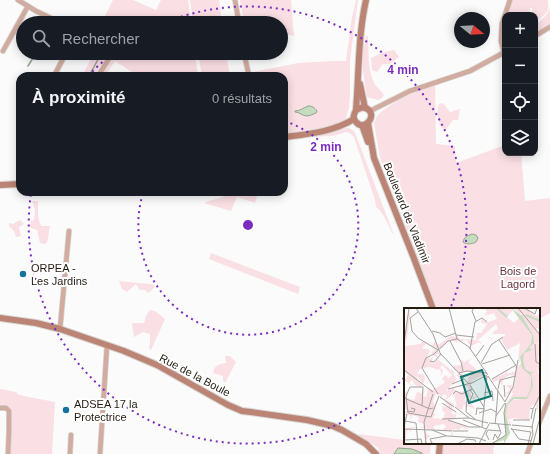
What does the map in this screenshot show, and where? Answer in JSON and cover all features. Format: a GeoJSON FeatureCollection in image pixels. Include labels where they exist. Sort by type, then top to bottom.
{"type":"FeatureCollection","features":[{"type":"Feature","properties":{"kind":"street"},"geometry":{"type":"LineString","coordinates":[[18,0],[46,16]]}},
{"type":"Feature","properties":{"kind":"street"},"geometry":{"type":"LineString","coordinates":[[235,0],[238,16]]}},
{"type":"Feature","properties":{"kind":"street"},"geometry":{"type":"LineString","coordinates":[[358,74],[371,117],[365,124],[357,123],[354,119],[354,114],[356,110],[359,43],[366,0]]}},
{"type":"Feature","properties":{"kind":"street"},"geometry":{"type":"LineString","coordinates":[[504,48],[501,41],[502,24],[510,0]]}},
{"type":"Feature","properties":{"kind":"street"},"geometry":{"type":"LineString","coordinates":[[22,16],[28,6]]}},
{"type":"Feature","properties":{"kind":"street"},"geometry":{"type":"LineString","coordinates":[[3,51],[16,28]]}},
{"type":"Feature","properties":{"kind":"street"},"geometry":{"type":"LineString","coordinates":[[538,34],[550,28]]}},
{"type":"Feature","properties":{"kind":"street"},"geometry":{"type":"LineString","coordinates":[[356,110],[360,107],[368,110],[410,91],[470,71],[502,54]]}},
{"type":"Feature","properties":{"kind":"street"},"geometry":{"type":"LineString","coordinates":[[56,72],[62,60]]}},
{"type":"Feature","properties":{"kind":"street"},"geometry":{"type":"LineString","coordinates":[[101,72],[108,60]]}},
{"type":"Feature","properties":{"kind":"street"},"geometry":{"type":"LineString","coordinates":[[246,60],[248,72]]}},
{"type":"Feature","properties":{"kind":"street"},"geometry":{"type":"LineString","coordinates":[[288,136],[331,130],[354,119]]}},
{"type":"Feature","properties":{"kind":"street","name":"Boulevard de Vladimir"},"geometry":{"type":"LineString","coordinates":[[365,124],[374,158],[416,262],[433,308]]}},
{"type":"Feature","properties":{"kind":"street"},"geometry":{"type":"LineString","coordinates":[[0,186],[16,184]]}},
{"type":"Feature","properties":{"kind":"street"},"geometry":{"type":"LineString","coordinates":[[60,329],[69,231]]}},
{"type":"Feature","properties":{"kind":"street","name":"Rue de la Boule"},"geometry":{"type":"LineString","coordinates":[[0,318],[36,323],[60,329],[124,351],[157,365],[235,408],[251,412],[307,420],[333,426],[366,444],[376,454]]}},
{"type":"Feature","properties":{"kind":"street"},"geometry":{"type":"LineString","coordinates":[[100,454],[107,346]]}},
{"type":"Feature","properties":{"kind":"street"},"geometry":{"type":"LineString","coordinates":[[540,421],[550,396]]}},
{"type":"Feature","properties":{"kind":"street"},"geometry":{"type":"LineString","coordinates":[[0,408],[8,409],[9,411],[8,454]]}},
{"type":"Feature","properties":{"kind":"street"},"geometry":{"type":"LineString","coordinates":[[70,454],[71,435]]}},
{"type":"Feature","properties":{"kind":"street"},"geometry":{"type":"LineString","coordinates":[[439,454],[440,444]]}},
{"type":"Feature","properties":{"kind":"street"},"geometry":{"type":"LineString","coordinates":[[527,454],[531,444]]}},
{"type":"Feature","properties":{"kind":"green space"},"geometry":{"type":"Polygon","coordinates":[[[113,0],[133,0],[156,10],[161,0],[188,0],[190,16],[105,16],[113,0]]]}},
{"type":"Feature","properties":{"kind":"green space"},"geometry":{"type":"Polygon","coordinates":[[[190,0],[219,0],[221,16],[192,16],[190,0]]]}},
{"type":"Feature","properties":{"kind":"green space"},"geometry":{"type":"Polygon","coordinates":[[[240,0],[291,0],[294,36],[288,35],[288,16],[243,16],[240,0]]]}},
{"type":"Feature","properties":{"kind":"green space"},"geometry":{"type":"Polygon","coordinates":[[[356,0],[358,0],[350,60],[349,107],[345,122],[321,128],[288,132],[288,72],[253,72],[298,63],[346,61],[356,0]]]}},
{"type":"Feature","properties":{"kind":"green space"},"geometry":{"type":"Polygon","coordinates":[[[512,0],[548,0],[547,12],[538,19],[538,12],[533,12],[532,8],[530,8],[530,12],[508,12],[512,0]]]}},
{"type":"Feature","properties":{"kind":"green space"},"geometry":{"type":"Polygon","coordinates":[[[550,8],[550,25],[538,31],[538,22],[548,13],[550,8]]]}},
{"type":"Feature","properties":{"kind":"green space"},"geometry":{"type":"Polygon","coordinates":[[[366,35],[368,37],[370,70],[374,82],[384,95],[378,100],[367,97],[363,72],[363,53],[366,35]]]}},
{"type":"Feature","properties":{"kind":"green space"},"geometry":{"type":"Polygon","coordinates":[[[394,50],[399,57],[390,64],[383,64],[377,72],[372,70],[371,58],[384,52],[394,50]]]}},
{"type":"Feature","properties":{"kind":"green space"},"geometry":{"type":"Polygon","coordinates":[[[90,60],[105,60],[97,72],[84,72],[90,60]]]}},
{"type":"Feature","properties":{"kind":"green space"},"geometry":{"type":"Polygon","coordinates":[[[111,60],[196,60],[197,72],[132,72],[115,61],[108,72],[103,72],[111,60]]]}},
{"type":"Feature","properties":{"kind":"green space"},"geometry":{"type":"Polygon","coordinates":[[[199,60],[227,60],[229,72],[201,72],[199,60]]]}},
{"type":"Feature","properties":{"kind":"green space","name":"Bois de Lagord"},"geometry":{"type":"Polygon","coordinates":[[[435,86],[436,144],[455,146],[456,163],[502,146],[502,156],[521,156],[525,201],[550,198],[550,313],[540,318],[540,308],[437,308],[380,158],[374,123],[377,116],[381,112],[398,100],[421,90],[435,86]]]}},
{"type":"Feature","properties":{"kind":"green space"},"geometry":{"type":"Polygon","coordinates":[[[443,103],[450,112],[460,109],[458,120],[453,120],[445,130],[440,126],[437,113],[439,104],[443,103]]]}},
{"type":"Feature","properties":{"kind":"green space"},"geometry":{"type":"Polygon","coordinates":[[[348,128],[353,130],[355,133],[394,235],[382,213],[376,207],[354,137],[346,132],[333,136],[309,137],[348,128]]]}},
{"type":"Feature","properties":{"kind":"green space"},"geometry":{"type":"Polygon","coordinates":[[[224,196],[257,196],[255,203],[237,197],[231,211],[204,203],[224,196]]]}},
{"type":"Feature","properties":{"kind":"green space"},"geometry":{"type":"Polygon","coordinates":[[[32,201],[38,201],[38,217],[41,226],[50,226],[47,243],[44,244],[40,243],[37,230],[29,227],[31,221],[34,220],[35,210],[32,201]]]}},
{"type":"Feature","properties":{"kind":"green space"},"geometry":{"type":"Polygon","coordinates":[[[20,220],[24,224],[19,227],[21,236],[16,237],[14,231],[9,226],[9,223],[13,224],[20,220]]]}},
{"type":"Feature","properties":{"kind":"green space"},"geometry":{"type":"Polygon","coordinates":[[[211,253],[300,287],[298,294],[209,259],[211,253]]]}},
{"type":"Feature","properties":{"kind":"green space"},"geometry":{"type":"Polygon","coordinates":[[[119,281],[150,284],[155,286],[148,293],[145,290],[140,290],[136,284],[127,292],[122,289],[119,281]]]}},
{"type":"Feature","properties":{"kind":"green space"},"geometry":{"type":"Polygon","coordinates":[[[150,310],[155,311],[165,319],[151,350],[149,348],[150,334],[143,332],[134,337],[132,323],[144,323],[150,310]]]}},
{"type":"Feature","properties":{"kind":"green space"},"geometry":{"type":"Polygon","coordinates":[[[225,356],[230,356],[236,362],[225,383],[223,376],[213,373],[216,367],[220,364],[226,363],[225,356]]]}},
{"type":"Feature","properties":{"kind":"green space"},"geometry":{"type":"Polygon","coordinates":[[[0,389],[16,392],[19,395],[55,402],[52,454],[7,454],[8,409],[0,408],[0,389]]]}},
{"type":"Feature","properties":{"kind":"green space"},"geometry":{"type":"Polygon","coordinates":[[[359,434],[404,440],[404,444],[431,444],[430,454],[381,454],[377,447],[360,437],[359,434]]]}},
{"type":"Feature","properties":{"kind":"green space"},"geometry":{"type":"Polygon","coordinates":[[[443,444],[496,444],[493,449],[494,454],[442,454],[443,444]]]}},
{"type":"Feature","properties":{"kind":"shaded area"},"geometry":{"type":"Polygon","coordinates":[[[308,106],[315,109],[317,111],[316,113],[307,116],[295,112],[295,111],[308,106]]]}},
{"type":"Feature","properties":{"kind":"shaded area"},"geometry":{"type":"Polygon","coordinates":[[[472,234],[476,235],[478,238],[476,242],[466,244],[463,242],[466,237],[472,234]]]}},
{"type":"Feature","properties":{"kind":"shaded area"},"geometry":{"type":"Polygon","coordinates":[[[398,448],[412,449],[422,454],[394,454],[398,448]]]}},
{"type":"Feature","properties":{"kind":"waterway"},"geometry":{"type":"LineString","coordinates":[[28,66],[32,60]]}},
{"type":"Feature","properties":{"kind":"waterway"},"geometry":{"type":"LineString","coordinates":[[91,72],[98,60]]}},
{"type":"Feature","properties":{"kind":"place","name":"ORPEA - Les Jardins"},"geometry":{"type":"Point","coordinates":[23,274]}},
{"type":"Feature","properties":{"kind":"place","name":"ADSEA 17 la Protectrice"},"geometry":{"type":"Point","coordinates":[66,410]}}]}
